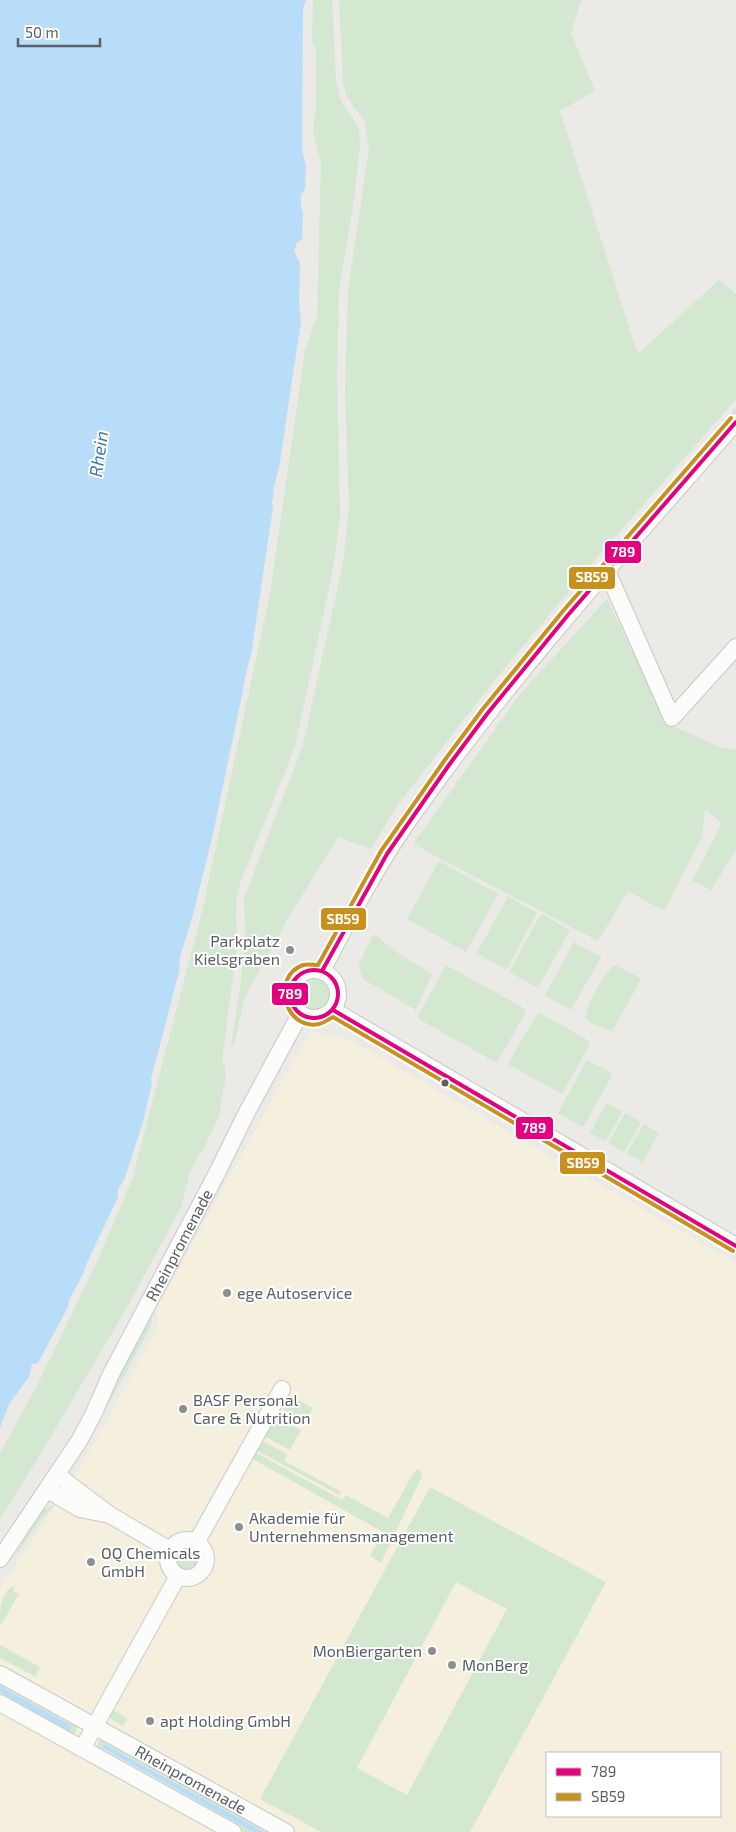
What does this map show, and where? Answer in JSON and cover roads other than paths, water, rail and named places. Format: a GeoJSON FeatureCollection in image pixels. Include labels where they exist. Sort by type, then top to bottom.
{"type":"FeatureCollection","features":[{"type":"Feature","properties":{"kind":"street"},"geometry":{"type":"LineString","coordinates":[[322,971],[355,909],[410,818],[506,690],[736,422]]}},
{"type":"Feature","properties":{"kind":"street"},"geometry":{"type":"LineString","coordinates":[[607,571],[672,718],[736,648]]}},
{"type":"Feature","properties":{"kind":"street"},"geometry":{"type":"LineString","coordinates":[[314,970],[322,971],[330,976],[336,984],[338,992],[337,1002],[333,1010],[326,1016],[317,1018],[308,1018],[300,1014],[291,1002],[289,995],[293,980],[299,974],[314,970]]}},
{"type":"Feature","properties":{"kind":"street"},"geometry":{"type":"LineString","coordinates":[[333,1010],[736,1246]]}},
{"type":"Feature","properties":{"kind":"street","name":"Rheinpromenade"},"geometry":{"type":"LineString","coordinates":[[0,1559],[79,1441],[111,1374],[218,1173],[242,1121],[300,1014]]}},
{"type":"Feature","properties":{"kind":"street"},"geometry":{"type":"LineString","coordinates":[[196,1543],[282,1389]]}},
{"type":"Feature","properties":{"kind":"street"},"geometry":{"type":"LineString","coordinates":[[57,1475],[110,1515],[170,1550]]}},
{"type":"Feature","properties":{"kind":"street"},"geometry":{"type":"LineString","coordinates":[[48,1490],[80,1509],[110,1515]]}},
{"type":"Feature","properties":{"kind":"street"},"geometry":{"type":"LineString","coordinates":[[184,1540],[196,1543],[204,1550],[204,1567],[190,1578],[178,1576],[173,1572],[168,1562],[170,1550],[174,1545],[184,1540]]}},
{"type":"Feature","properties":{"kind":"street"},"geometry":{"type":"LineString","coordinates":[[82,1749],[178,1576]]}},
{"type":"Feature","properties":{"kind":"street","name":"Rheinpromenade"},"geometry":{"type":"LineString","coordinates":[[0,1674],[286,1832]]}},
{"type":"Feature","properties":{"kind":"street","name":"Rheinpromenade"},"geometry":{"type":"LineString","coordinates":[[0,1703],[233,1832]]}},
{"type":"Feature","properties":{"kind":"water","name":"Rhein"},"geometry":{"type":"Polygon","coordinates":[[[0,0],[306,0],[303,9],[302,150],[306,166],[305,189],[301,195],[303,214],[302,239],[297,243],[294,251],[300,263],[299,305],[301,321],[279,468],[273,490],[273,507],[252,649],[213,834],[193,915],[180,957],[179,972],[151,1079],[152,1083],[143,1122],[124,1180],[118,1189],[118,1197],[68,1307],[38,1363],[32,1364],[29,1377],[9,1404],[0,1428],[0,0]]]}},
{"type":"Feature","properties":{"kind":"water"},"geometry":{"type":"Polygon","coordinates":[[[0,1686],[72,1726],[69,1731],[0,1692],[0,1686]]]}},
{"type":"Feature","properties":{"kind":"water"},"geometry":{"type":"Polygon","coordinates":[[[104,1744],[264,1832],[253,1832],[102,1748],[104,1744]]]}},
{"type":"Feature","properties":{"kind":"place","name":"Parkplatz Kielsgraben"},"geometry":{"type":"Point","coordinates":[290,950]}},
{"type":"Feature","properties":{"kind":"place","name":"ege Autoservice"},"geometry":{"type":"Point","coordinates":[227,1293]}},
{"type":"Feature","properties":{"kind":"place","name":"BASF Personal Care & Nutrition"},"geometry":{"type":"Point","coordinates":[183,1409]}},
{"type":"Feature","properties":{"kind":"place","name":"Akademie für Unternehmensmanagement"},"geometry":{"type":"Point","coordinates":[239,1527]}},
{"type":"Feature","properties":{"kind":"place","name":"OQ Chemicals GmbH"},"geometry":{"type":"Point","coordinates":[91,1562]}},
{"type":"Feature","properties":{"kind":"place","name":"MonBiergarten"},"geometry":{"type":"Point","coordinates":[432,1651]}},
{"type":"Feature","properties":{"kind":"place","name":"MonBerg"},"geometry":{"type":"Point","coordinates":[452,1665]}},
{"type":"Feature","properties":{"kind":"place","name":"apt Holding GmbH"},"geometry":{"type":"Point","coordinates":[150,1721]}}]}
